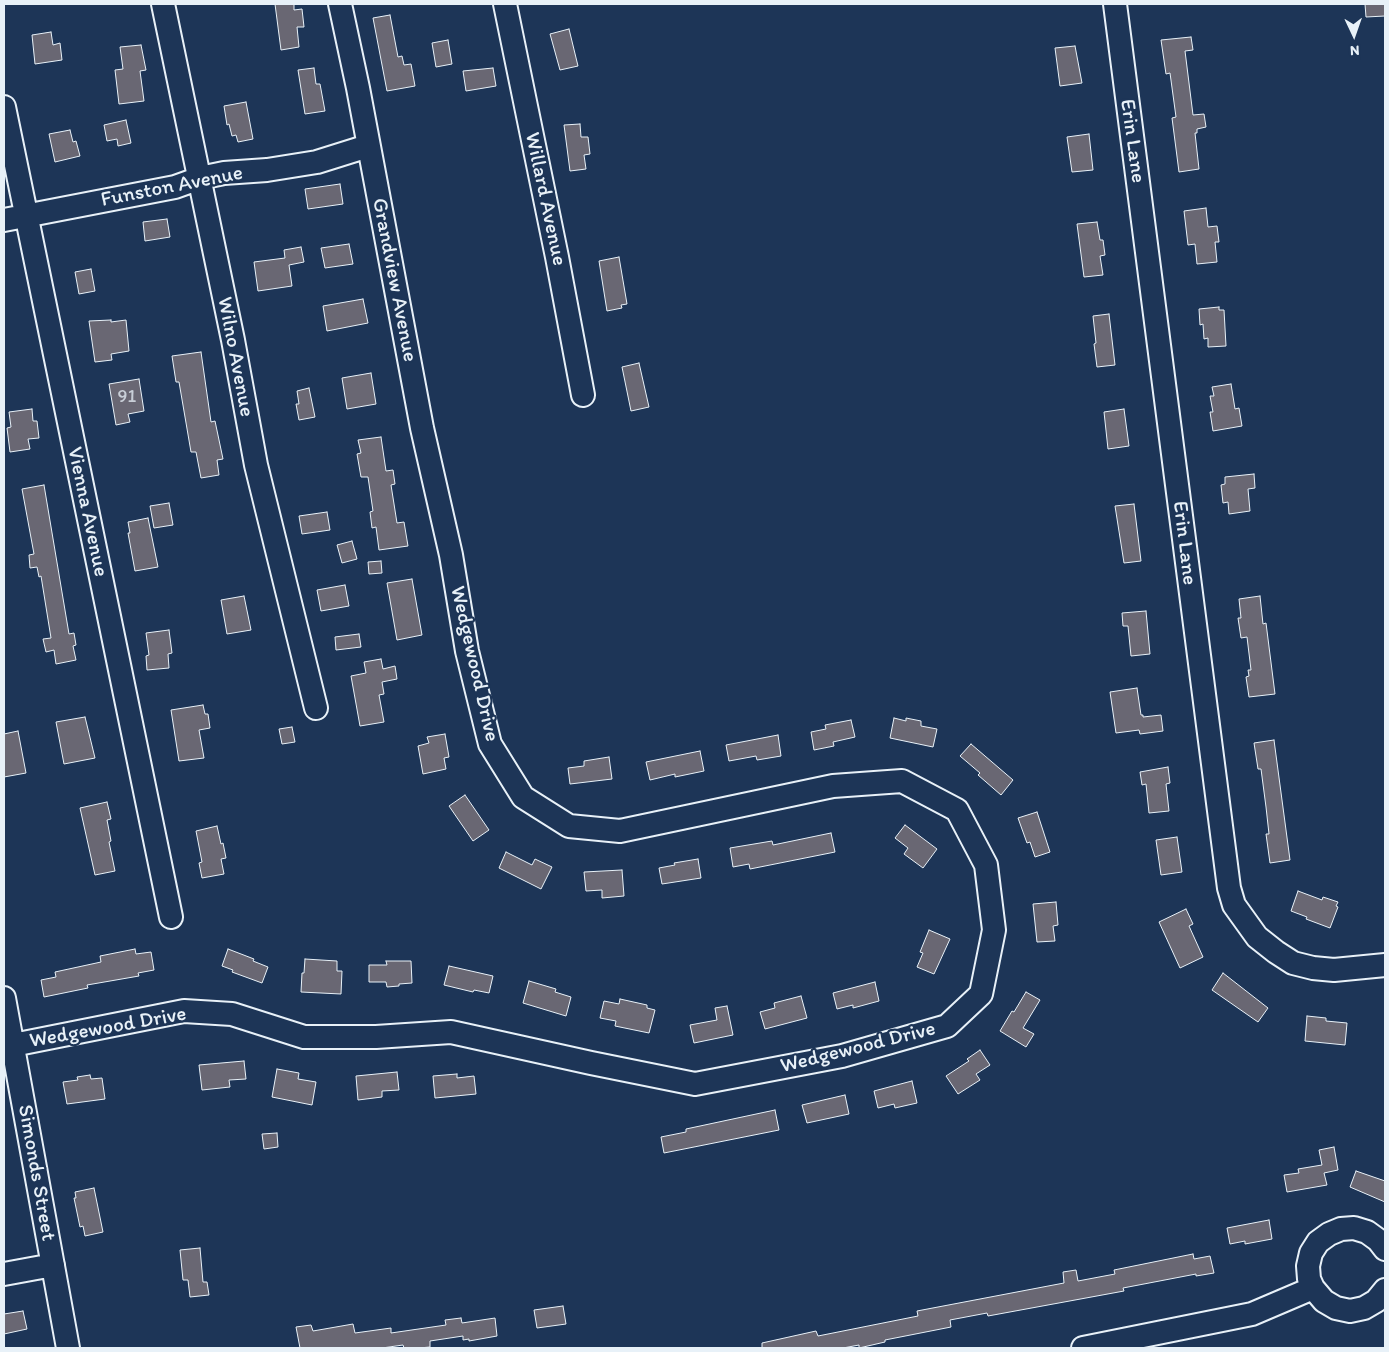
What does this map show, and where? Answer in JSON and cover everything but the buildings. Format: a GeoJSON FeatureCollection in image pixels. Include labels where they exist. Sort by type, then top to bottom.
{"type":"FeatureCollection","features":[{"type":"Feature","properties":{"kind":"street","name":"Wilno Avenue"},"geometry":{"type":"LineString","coordinates":[[163,4],[200,178],[256,465],[316,708]]}},
{"type":"Feature","properties":{"kind":"street","name":"Grandview Avenue"},"geometry":{"type":"LineString","coordinates":[[340,4],[422,428],[451,556]]}},
{"type":"Feature","properties":{"kind":"street","name":"Willard Avenue"},"geometry":{"type":"LineString","coordinates":[[505,4],[583,395]]}},
{"type":"Feature","properties":{"kind":"street","name":"Erin Lane"},"geometry":{"type":"LineString","coordinates":[[1115,4],[1229,888],[1234,905],[1257,937],[1293,963],[1312,968],[1334,970],[1385,965]]}},
{"type":"Feature","properties":{"kind":"street","name":"Vienna Avenue"},"geometry":{"type":"LineString","coordinates":[[4,106],[171,917]]}},
{"type":"Feature","properties":{"kind":"street","name":"Funston Avenue"},"geometry":{"type":"LineString","coordinates":[[4,220],[175,187],[200,178],[224,173],[267,170],[317,162],[368,146]]}},
{"type":"Feature","properties":{"kind":"street","name":"Wedgewood Drive"},"geometry":{"type":"LineString","coordinates":[[13,1045],[184,1011],[232,1014],[304,1037],[376,1037],[451,1032],[695,1084],[842,1056],[947,1026],[981,994],[994,930],[986,865],[957,810],[902,781],[833,786],[620,831],[569,826],[523,797],[490,744],[467,651],[451,556]]}},
{"type":"Feature","properties":{"kind":"street","name":"Simonds Street"},"geometry":{"type":"LineString","coordinates":[[4,998],[68,1348]]}},
{"type":"Feature","properties":{"kind":"street"},"geometry":{"type":"LineString","coordinates":[[1385,1249],[1378,1240],[1367,1232],[1354,1228],[1341,1229],[1329,1234],[1318,1242],[1311,1253],[1308,1266],[1309,1279],[1313,1288],[1324,1301],[1336,1308],[1350,1310],[1364,1308],[1376,1301],[1385,1290]]}},
{"type":"Feature","properties":{"kind":"street"},"geometry":{"type":"LineString","coordinates":[[4,1274],[53,1265]]}},
{"type":"Feature","properties":{"kind":"street"},"geometry":{"type":"LineString","coordinates":[[1082,1348],[1252,1314],[1313,1288]]}}]}
